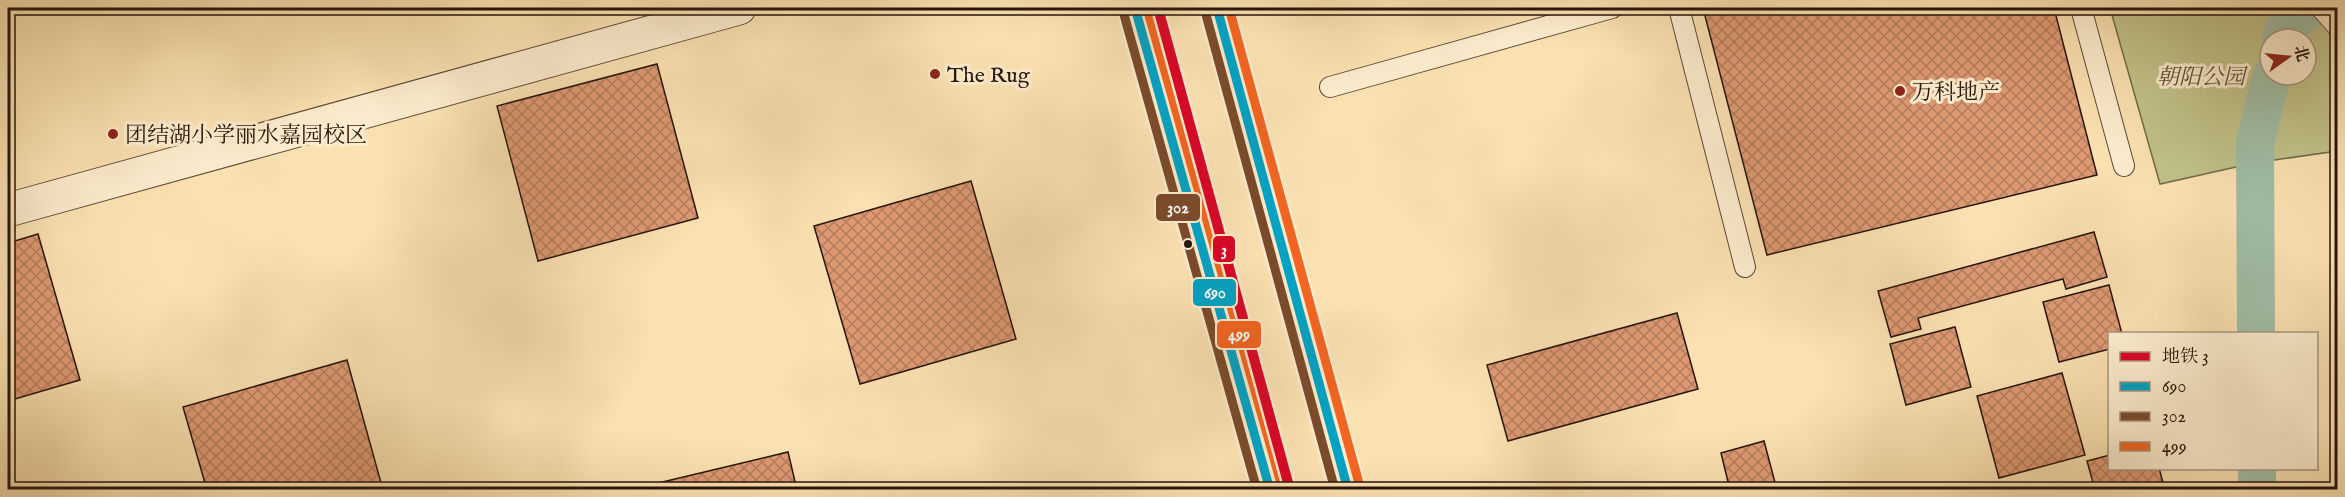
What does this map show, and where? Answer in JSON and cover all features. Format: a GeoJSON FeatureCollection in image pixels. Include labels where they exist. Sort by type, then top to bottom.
{"type":"FeatureCollection","features":[{"type":"Feature","properties":{"kind":"main road"},"geometry":{"type":"LineString","coordinates":[[1135,8],[1270,489]]}},
{"type":"Feature","properties":{"kind":"main road"},"geometry":{"type":"LineString","coordinates":[[1217,8],[1348,489]]}},
{"type":"Feature","properties":{"kind":"street"},"geometry":{"type":"LineString","coordinates":[[8,210],[739,8]]}},
{"type":"Feature","properties":{"kind":"lane"},"geometry":{"type":"LineString","coordinates":[[1330,87],[1612,8]]}},
{"type":"Feature","properties":{"kind":"lane"},"geometry":{"type":"LineString","coordinates":[[1679,8],[1745,267]]}},
{"type":"Feature","properties":{"kind":"lane"},"geometry":{"type":"LineString","coordinates":[[2081,8],[2124,165]]}},
{"type":"Feature","properties":{"kind":"lane"},"geometry":{"type":"LineString","coordinates":[[2321,8],[2337,27]]}},
{"type":"Feature","properties":{"kind":"green space","name":"朝阳公园"},"geometry":{"type":"Polygon","coordinates":[[[2110,8],[2337,8],[2337,151],[2254,163],[2160,184],[2110,8]]]}},
{"type":"Feature","properties":{"kind":"building","name":"万科地产"},"geometry":{"type":"Polygon","coordinates":[[[1703,8],[2054,8],[2097,175],[1767,255],[1703,8]]]}},
{"type":"Feature","properties":{"kind":"building"},"geometry":{"type":"Polygon","coordinates":[[[657,64],[698,218],[538,261],[497,106],[657,64]]]}},
{"type":"Feature","properties":{"kind":"building"},"geometry":{"type":"Polygon","coordinates":[[[971,181],[1016,339],[860,384],[814,226],[971,181]]]}},
{"type":"Feature","properties":{"kind":"building"},"geometry":{"type":"Polygon","coordinates":[[[2094,232],[2107,277],[2066,289],[2063,279],[1918,318],[1921,329],[1891,337],[1878,291],[2094,232]]]}},
{"type":"Feature","properties":{"kind":"building"},"geometry":{"type":"Polygon","coordinates":[[[38,234],[80,380],[8,401],[8,243],[38,234]]]}},
{"type":"Feature","properties":{"kind":"building"},"geometry":{"type":"Polygon","coordinates":[[[2109,285],[2121,332],[2108,332],[2108,350],[2059,362],[2043,302],[2109,285]]]}},
{"type":"Feature","properties":{"kind":"building"},"geometry":{"type":"Polygon","coordinates":[[[1677,313],[1698,389],[1508,441],[1487,365],[1677,313]]]}},
{"type":"Feature","properties":{"kind":"building"},"geometry":{"type":"Polygon","coordinates":[[[1955,327],[1971,387],[1906,405],[1890,344],[1955,327]]]}},
{"type":"Feature","properties":{"kind":"building"},"geometry":{"type":"Polygon","coordinates":[[[347,360],[383,490],[207,490],[183,407],[347,360]]]}},
{"type":"Feature","properties":{"kind":"building"},"geometry":{"type":"Polygon","coordinates":[[[2062,373],[2085,455],[1999,478],[1977,396],[2062,373]]]}},
{"type":"Feature","properties":{"kind":"building"},"geometry":{"type":"Polygon","coordinates":[[[1764,441],[1777,490],[1730,490],[1721,453],[1764,441]]]}},
{"type":"Feature","properties":{"kind":"building"},"geometry":{"type":"Polygon","coordinates":[[[788,452],[797,490],[629,490],[788,452]]]}},
{"type":"Feature","properties":{"kind":"building"},"geometry":{"type":"Polygon","coordinates":[[[2108,456],[2108,470],[2160,470],[2165,490],[2095,490],[2087,461],[2108,456]]]}},
{"type":"Feature","properties":{"kind":"waterway"},"geometry":{"type":"LineString","coordinates":[[2288,27],[2312,8]]}},
{"type":"Feature","properties":{"kind":"waterway"},"geometry":{"type":"LineString","coordinates":[[2256,332],[2255,142],[2269,87]]}},
{"type":"Feature","properties":{"kind":"waterway"},"geometry":{"type":"LineString","coordinates":[[2257,470],[2257,490]]}},
{"type":"Feature","properties":{"kind":"metro line","name":"3"},"geometry":{"type":"LineString","coordinates":[[1158,8],[1290,490]]}},
{"type":"Feature","properties":{"kind":"transit line","name":"690"},"geometry":{"type":"LineString","coordinates":[[1135,8],[1270,490]]}},
{"type":"Feature","properties":{"kind":"transit line","name":"499"},"geometry":{"type":"LineString","coordinates":[[1147,8],[1282,487]]}},
{"type":"Feature","properties":{"kind":"transit line","name":"690"},"geometry":{"type":"LineString","coordinates":[[1217,8],[1348,490]]}},
{"type":"Feature","properties":{"kind":"transit line","name":"499"},"geometry":{"type":"LineString","coordinates":[[1229,8],[1360,487]]}},
{"type":"Feature","properties":{"kind":"transit line","name":"302"},"geometry":{"type":"LineString","coordinates":[[1123,11],[1257,490]]}},
{"type":"Feature","properties":{"kind":"transit line","name":"302"},"geometry":{"type":"LineString","coordinates":[[1205,11],[1335,490]]}},
{"type":"Feature","properties":{"kind":"place","name":"The Rug"},"geometry":{"type":"Point","coordinates":[935,74]}},
{"type":"Feature","properties":{"kind":"place","name":"万科地产"},"geometry":{"type":"Point","coordinates":[1900,91]}},
{"type":"Feature","properties":{"kind":"place","name":"团结湖小学丽水嘉园校区"},"geometry":{"type":"Point","coordinates":[113,134]}}]}
